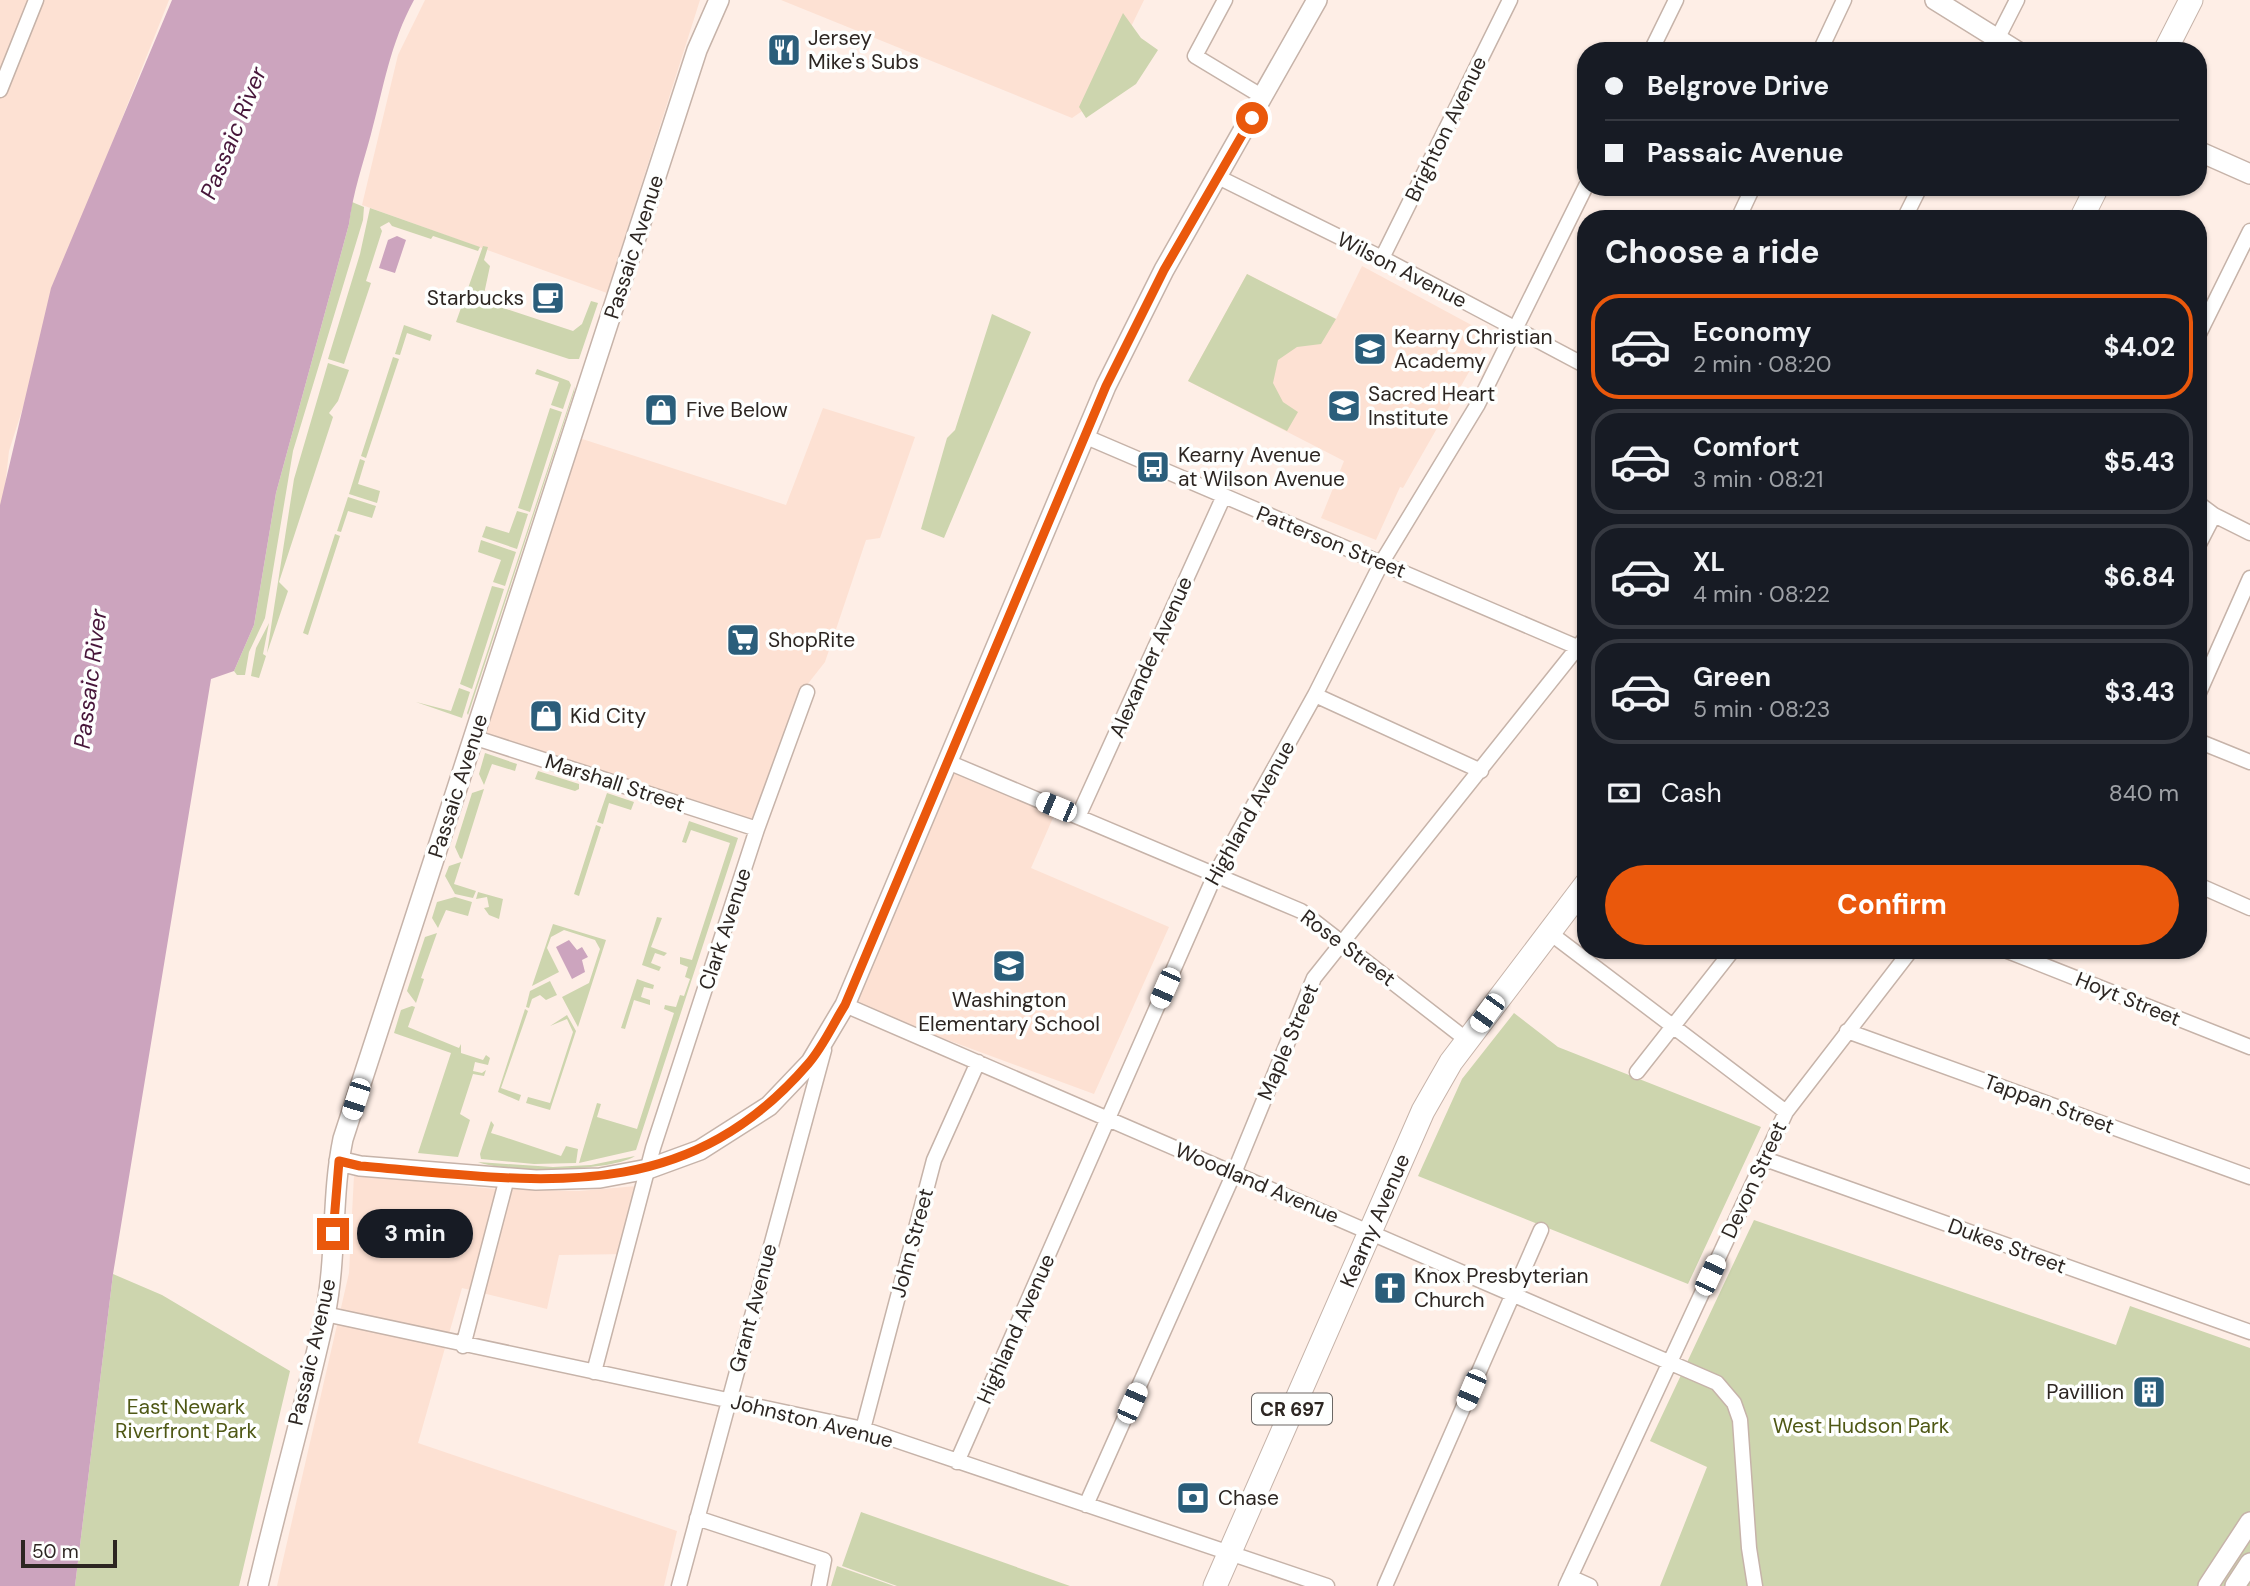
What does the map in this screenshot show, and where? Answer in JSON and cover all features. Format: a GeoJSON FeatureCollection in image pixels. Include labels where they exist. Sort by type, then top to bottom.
{"type":"FeatureCollection","features":[{"type":"Feature","properties":{"kind":"main road"},"geometry":{"type":"LineString","coordinates":[[2170,42],[2191,0]]}},
{"type":"Feature","properties":{"kind":"main road","name":"Kearny Avenue"},"geometry":{"type":"LineString","coordinates":[[1215,1586],[1423,1111],[1467,1040],[1577,896]]}},
{"type":"Feature","properties":{"kind":"street"},"geometry":{"type":"LineString","coordinates":[[0,90],[6,57],[36,0]]}},
{"type":"Feature","properties":{"kind":"street","name":"Passaic Avenue"},"geometry":{"type":"LineString","coordinates":[[258,1586],[325,1314],[339,1161],[473,737],[697,50],[719,0]]}},
{"type":"Feature","properties":{"kind":"street"},"geometry":{"type":"LineString","coordinates":[[1225,0],[1195,56],[1263,97]]}},
{"type":"Feature","properties":{"kind":"street"},"geometry":{"type":"LineString","coordinates":[[339,1161],[360,1166],[507,1178],[600,1178],[648,1169],[701,1150],[769,1106],[811,1062],[845,1005],[1106,386],[1164,270],[1317,0]]}},
{"type":"Feature","properties":{"kind":"street","name":"Brighton Avenue"},"geometry":{"type":"LineString","coordinates":[[1382,258],[1510,0]]}},
{"type":"Feature","properties":{"kind":"street"},"geometry":{"type":"LineString","coordinates":[[1655,42],[1676,0]]}},
{"type":"Feature","properties":{"kind":"street"},"geometry":{"type":"LineString","coordinates":[[1824,42],[1844,0]]}},
{"type":"Feature","properties":{"kind":"street"},"geometry":{"type":"LineString","coordinates":[[1936,0],[1990,42]]}},
{"type":"Feature","properties":{"kind":"street"},"geometry":{"type":"LineString","coordinates":[[1996,42],[2017,0]]}},
{"type":"Feature","properties":{"kind":"street"},"geometry":{"type":"LineString","coordinates":[[2207,155],[2250,174]]}},
{"type":"Feature","properties":{"kind":"street","name":"Wilson Avenue"},"geometry":{"type":"LineString","coordinates":[[1217,177],[1382,258],[1577,361]]}},
{"type":"Feature","properties":{"kind":"street","name":"Highland Avenue"},"geometry":{"type":"LineString","coordinates":[[957,1462],[1215,874],[1315,695],[1382,562],[1450,453],[1581,196]]}},
{"type":"Feature","properties":{"kind":"street"},"geometry":{"type":"LineString","coordinates":[[2207,318],[2250,231]]}},
{"type":"Feature","properties":{"kind":"street","name":"Patterson Street"},"geometry":{"type":"LineString","coordinates":[[1084,436],[1223,498],[1577,640]]}},
{"type":"Feature","properties":{"kind":"street","name":"Alexander Avenue"},"geometry":{"type":"LineString","coordinates":[[1078,817],[1223,498]]}},
{"type":"Feature","properties":{"kind":"street"},"geometry":{"type":"LineString","coordinates":[[2207,510],[2250,533]]}},
{"type":"Feature","properties":{"kind":"street"},"geometry":{"type":"LineString","coordinates":[[2207,528],[2214,515]]}},
{"type":"Feature","properties":{"kind":"street"},"geometry":{"type":"LineString","coordinates":[[2207,671],[2250,579]]}},
{"type":"Feature","properties":{"kind":"street","name":"Maple Street"},"geometry":{"type":"LineString","coordinates":[[1086,1506],[1234,1173],[1314,978],[1577,647]]}},
{"type":"Feature","properties":{"kind":"street","name":"Clark Avenue"},"geometry":{"type":"LineString","coordinates":[[594,1372],[648,1169],[757,829],[807,692]]}},
{"type":"Feature","properties":{"kind":"street"},"geometry":{"type":"LineString","coordinates":[[1315,695],[1481,771]]}},
{"type":"Feature","properties":{"kind":"street","name":"Marshall Street"},"geometry":{"type":"LineString","coordinates":[[473,737],[757,829]]}},
{"type":"Feature","properties":{"kind":"street"},"geometry":{"type":"LineString","coordinates":[[2207,745],[2250,762]]}},
{"type":"Feature","properties":{"kind":"street","name":"Rose Street"},"geometry":{"type":"LineString","coordinates":[[948,762],[1301,911],[1467,1040]]}},
{"type":"Feature","properties":{"kind":"street"},"geometry":{"type":"LineString","coordinates":[[2207,889],[2250,908]]}},
{"type":"Feature","properties":{"kind":"street"},"geometry":{"type":"LineString","coordinates":[[1550,933],[1577,953]]}},
{"type":"Feature","properties":{"kind":"street"},"geometry":{"type":"LineString","coordinates":[[1584,959],[1786,1112]]}},
{"type":"Feature","properties":{"kind":"street"},"geometry":{"type":"LineString","coordinates":[[1637,1072],[1726,959]]}},
{"type":"Feature","properties":{"kind":"street","name":"Devon Street"},"geometry":{"type":"LineString","coordinates":[[1568,1581],[1786,1112],[1905,959]]}},
{"type":"Feature","properties":{"kind":"street","name":"Hoyt Street"},"geometry":{"type":"LineString","coordinates":[[2028,959],[2250,1047]]}},
{"type":"Feature","properties":{"kind":"street","name":"Woodland Avenue"},"geometry":{"type":"LineString","coordinates":[[845,1005],[1670,1360],[1717,1383],[1729,1395],[1738,1412],[1755,1586]]}},
{"type":"Feature","properties":{"kind":"street","name":"Grant Avenue"},"geometry":{"type":"LineString","coordinates":[[679,1586],[829,1031]]}},
{"type":"Feature","properties":{"kind":"street","name":"Tappan Street"},"geometry":{"type":"LineString","coordinates":[[1847,1031],[2250,1177]]}},
{"type":"Feature","properties":{"kind":"street","name":"John Street"},"geometry":{"type":"LineString","coordinates":[[863,1429],[934,1160],[978,1062]]}},
{"type":"Feature","properties":{"kind":"street","name":"Dukes Street"},"geometry":{"type":"LineString","coordinates":[[1765,1159],[2250,1332]]}},
{"type":"Feature","properties":{"kind":"street"},"geometry":{"type":"LineString","coordinates":[[463,1346],[507,1178]]}},
{"type":"Feature","properties":{"kind":"street"},"geometry":{"type":"LineString","coordinates":[[1385,1586],[1541,1230]]}},
{"type":"Feature","properties":{"kind":"street","name":"Johnston Avenue"},"geometry":{"type":"LineString","coordinates":[[325,1314],[463,1346],[863,1429],[1327,1586]]}},
{"type":"Feature","properties":{"kind":"street"},"geometry":{"type":"LineString","coordinates":[[697,1518],[824,1560],[819,1586]]}},
{"type":"Feature","properties":{"kind":"street"},"geometry":{"type":"LineString","coordinates":[[2208,1586],[2250,1522]]}},
{"type":"Feature","properties":{"kind":"street"},"geometry":{"type":"LineString","coordinates":[[2235,1586],[2250,1563]]}},
{"type":"Feature","properties":{"kind":"street"},"geometry":{"type":"LineString","coordinates":[[1568,1581],[1590,1586]]}},
{"type":"Feature","properties":{"kind":"shaded area"},"geometry":{"type":"Polygon","coordinates":[[[0,0],[169,0],[88,204],[9,451],[0,533],[0,0]]]}},
{"type":"Feature","properties":{"kind":"shaded area"},"geometry":{"type":"Polygon","coordinates":[[[425,0],[700,0],[607,293],[362,205],[398,55],[425,0]]]}},
{"type":"Feature","properties":{"kind":"shaded area"},"geometry":{"type":"Polygon","coordinates":[[[781,0],[1144,0],[1094,103],[1072,118],[781,0]]]}},
{"type":"Feature","properties":{"kind":"shaded area","name":"Sacred Heart Institute"},"geometry":{"type":"Polygon","coordinates":[[[1362,266],[1490,335],[1403,488],[1400,487],[1376,540],[1321,518],[1344,461],[1188,381],[1247,274],[1336,319],[1362,266]]]}},
{"type":"Feature","properties":{"kind":"shaded area"},"geometry":{"type":"Polygon","coordinates":[[[823,408],[915,437],[880,538],[866,540],[825,662],[803,690],[758,833],[474,740],[573,436],[786,505],[823,408]]]}},
{"type":"Feature","properties":{"kind":"shaded area","name":"Washington Elementary School"},"geometry":{"type":"Polygon","coordinates":[[[947,765],[1056,811],[1031,868],[1169,927],[1094,1094],[850,1004],[947,765]]]}},
{"type":"Feature","properties":{"kind":"shaded area"},"geometry":{"type":"Polygon","coordinates":[[[354,1175],[495,1189],[579,1191],[637,1186],[629,1254],[559,1255],[547,1309],[462,1288],[418,1443],[677,1531],[664,1586],[277,1586],[349,1273],[354,1175]]]}},
{"type":"Feature","properties":{"kind":"green space"},"geometry":{"type":"Polygon","coordinates":[[[1123,13],[1141,38],[1158,50],[1136,84],[1086,118],[1079,107],[1123,13]]]}},
{"type":"Feature","properties":{"kind":"green space"},"geometry":{"type":"Polygon","coordinates":[[[352,202],[364,207],[363,220],[293,451],[265,618],[249,652],[245,675],[237,675],[234,671],[254,625],[276,493],[349,224],[352,202]]]}},
{"type":"Feature","properties":{"kind":"green space"},"geometry":{"type":"Polygon","coordinates":[[[370,208],[480,247],[478,251],[433,236],[431,239],[392,226],[389,222],[380,227],[382,231],[366,281],[371,283],[344,364],[328,359],[360,254],[370,208]]]}},
{"type":"Feature","properties":{"kind":"green space"},"geometry":{"type":"Polygon","coordinates":[[[483,246],[488,247],[484,260],[490,266],[484,294],[497,306],[573,331],[582,324],[591,301],[598,303],[579,359],[569,359],[456,322],[483,246]]]}},
{"type":"Feature","properties":{"kind":"green space"},"geometry":{"type":"Polygon","coordinates":[[[1247,274],[1336,319],[1321,344],[1297,347],[1278,360],[1273,383],[1283,402],[1298,412],[1287,431],[1188,381],[1247,274]]]}},
{"type":"Feature","properties":{"kind":"green space"},"geometry":{"type":"Polygon","coordinates":[[[992,314],[1031,332],[944,538],[921,529],[947,438],[955,430],[992,314]]]}},
{"type":"Feature","properties":{"kind":"green space"},"geometry":{"type":"Polygon","coordinates":[[[404,325],[432,335],[430,341],[407,333],[400,355],[395,354],[404,325]]]}},
{"type":"Feature","properties":{"kind":"green space"},"geometry":{"type":"Polygon","coordinates":[[[393,357],[399,359],[366,458],[361,456],[393,357]]]}},
{"type":"Feature","properties":{"kind":"green space"},"geometry":{"type":"Polygon","coordinates":[[[328,363],[349,370],[338,401],[329,413],[333,417],[279,582],[288,591],[267,653],[294,479],[328,363]]]}},
{"type":"Feature","properties":{"kind":"green space"},"geometry":{"type":"Polygon","coordinates":[[[537,369],[569,381],[571,385],[563,409],[551,405],[559,382],[535,374],[537,369]]]}},
{"type":"Feature","properties":{"kind":"green space"},"geometry":{"type":"Polygon","coordinates":[[[575,386],[574,392],[468,715],[467,713],[575,386]]]}},
{"type":"Feature","properties":{"kind":"green space"},"geometry":{"type":"Polygon","coordinates":[[[550,408],[562,412],[530,512],[518,508],[550,408]]]}},
{"type":"Feature","properties":{"kind":"green space"},"geometry":{"type":"Polygon","coordinates":[[[360,459],[365,461],[358,484],[380,491],[377,503],[349,494],[360,459]]]}},
{"type":"Feature","properties":{"kind":"green space"},"geometry":{"type":"Polygon","coordinates":[[[348,497],[376,506],[372,518],[348,511],[341,532],[337,531],[348,497]]]}},
{"type":"Feature","properties":{"kind":"green space"},"geometry":{"type":"Polygon","coordinates":[[[517,511],[528,514],[517,549],[482,537],[486,526],[509,533],[517,511]]]}},
{"type":"Feature","properties":{"kind":"green space"},"geometry":{"type":"Polygon","coordinates":[[[335,534],[340,536],[308,635],[303,633],[335,534]]]}},
{"type":"Feature","properties":{"kind":"green space"},"geometry":{"type":"Polygon","coordinates":[[[481,540],[516,552],[505,586],[493,582],[501,560],[478,552],[481,540]]]}},
{"type":"Feature","properties":{"kind":"green space"},"geometry":{"type":"Polygon","coordinates":[[[492,586],[504,589],[472,689],[460,684],[492,586]]]}},
{"type":"Feature","properties":{"kind":"green space"},"geometry":{"type":"Polygon","coordinates":[[[269,623],[263,654],[266,656],[259,678],[251,676],[256,648],[269,623]]]}},
{"type":"Feature","properties":{"kind":"green space"},"geometry":{"type":"Polygon","coordinates":[[[459,688],[470,692],[462,718],[416,702],[451,711],[459,688]]]}},
{"type":"Feature","properties":{"kind":"green space"},"geometry":{"type":"Polygon","coordinates":[[[485,753],[517,764],[515,771],[492,764],[484,785],[479,774],[485,753]]]}},
{"type":"Feature","properties":{"kind":"green space"},"geometry":{"type":"Polygon","coordinates":[[[538,771],[579,784],[579,789],[575,791],[535,779],[538,771]]]}},
{"type":"Feature","properties":{"kind":"green space"},"geometry":{"type":"Polygon","coordinates":[[[484,789],[462,859],[455,847],[472,793],[484,789]]]}},
{"type":"Feature","properties":{"kind":"green space"},"geometry":{"type":"Polygon","coordinates":[[[607,793],[634,802],[631,810],[609,803],[603,824],[597,822],[607,793]]]}},
{"type":"Feature","properties":{"kind":"green space"},"geometry":{"type":"Polygon","coordinates":[[[689,821],[738,838],[636,1150],[579,1163],[597,1103],[601,1104],[597,1117],[637,1129],[674,1013],[664,1009],[665,1005],[676,1007],[680,995],[684,996],[690,979],[685,977],[688,967],[680,964],[680,957],[692,960],[730,843],[691,830],[686,843],[682,842],[689,821]]]}},
{"type":"Feature","properties":{"kind":"green space"},"geometry":{"type":"Polygon","coordinates":[[[596,825],[601,827],[579,896],[574,894],[596,825]]]}},
{"type":"Feature","properties":{"kind":"green space"},"geometry":{"type":"Polygon","coordinates":[[[461,862],[454,884],[476,891],[473,898],[455,894],[445,876],[449,866],[461,862]]]}},
{"type":"Feature","properties":{"kind":"green space"},"geometry":{"type":"Polygon","coordinates":[[[478,892],[503,899],[499,919],[489,915],[484,908],[489,907],[487,897],[476,899],[478,892]]]}},
{"type":"Feature","properties":{"kind":"green space"},"geometry":{"type":"Polygon","coordinates":[[[455,897],[472,902],[468,916],[446,910],[438,928],[432,918],[437,902],[455,897]]]}},
{"type":"Feature","properties":{"kind":"green space"},"geometry":{"type":"Polygon","coordinates":[[[657,917],[662,918],[651,947],[667,953],[664,956],[655,953],[651,963],[661,967],[659,971],[642,965],[657,917]]]}},
{"type":"Feature","properties":{"kind":"green space"},"geometry":{"type":"Polygon","coordinates":[[[553,924],[606,940],[578,1027],[562,997],[589,983],[600,949],[595,940],[564,930],[551,937],[547,948],[559,972],[532,986],[553,924]]]}},
{"type":"Feature","properties":{"kind":"green space"},"geometry":{"type":"Polygon","coordinates":[[[437,933],[421,978],[424,979],[416,1003],[407,991],[425,937],[437,933]]]}},
{"type":"Feature","properties":{"kind":"green space"},"geometry":{"type":"Polygon","coordinates":[[[637,979],[654,985],[653,989],[644,987],[641,997],[650,1000],[650,1005],[634,1000],[625,1029],[621,1028],[637,979]]]}},
{"type":"Feature","properties":{"kind":"green space"},"geometry":{"type":"Polygon","coordinates":[[[550,981],[557,995],[546,1000],[540,995],[532,999],[529,1008],[526,1007],[530,991],[550,981]]]}},
{"type":"Feature","properties":{"kind":"green space"},"geometry":{"type":"Polygon","coordinates":[[[415,1007],[408,1027],[459,1048],[461,1044],[461,1053],[483,1060],[486,1055],[490,1058],[488,1065],[475,1062],[473,1071],[482,1073],[486,1070],[484,1076],[473,1074],[460,1114],[470,1120],[458,1157],[418,1153],[451,1053],[394,1033],[401,1010],[415,1007]]]}},
{"type":"Feature","properties":{"kind":"green space"},"geometry":{"type":"Polygon","coordinates":[[[525,1009],[528,1011],[501,1088],[521,1095],[519,1101],[498,1092],[525,1009]]]}},
{"type":"Feature","properties":{"kind":"green space"},"geometry":{"type":"Polygon","coordinates":[[[1514,1013],[1558,1047],[1761,1127],[1688,1284],[1418,1176],[1462,1079],[1514,1013]]]}},
{"type":"Feature","properties":{"kind":"green space"},"geometry":{"type":"Polygon","coordinates":[[[567,1015],[576,1031],[550,1110],[526,1103],[528,1097],[550,1103],[573,1032],[567,1019],[550,1026],[567,1015]]]}},
{"type":"Feature","properties":{"kind":"green space"},"geometry":{"type":"Polygon","coordinates":[[[491,1121],[494,1125],[491,1133],[561,1156],[566,1146],[578,1149],[576,1163],[534,1164],[481,1159],[480,1154],[491,1121]]]}},
{"type":"Feature","properties":{"kind":"green space"},"geometry":{"type":"Polygon","coordinates":[[[635,1156],[604,1165],[558,1169],[511,1168],[478,1162],[553,1167],[591,1165],[635,1156]]]}},
{"type":"Feature","properties":{"kind":"green space","name":"West Hudson Park"},"geometry":{"type":"Polygon","coordinates":[[[1754,1220],[2116,1345],[2130,1306],[2250,1348],[2250,1586],[1660,1586],[1707,1467],[1650,1441],[1754,1220]]]}},
{"type":"Feature","properties":{"kind":"green space","name":"East Newark Riverfront Park"},"geometry":{"type":"Polygon","coordinates":[[[113,1274],[162,1295],[290,1371],[239,1586],[75,1586],[113,1274]]]}},
{"type":"Feature","properties":{"kind":"green space"},"geometry":{"type":"Polygon","coordinates":[[[861,1512],[1070,1586],[897,1586],[842,1566],[861,1512]]]}},
{"type":"Feature","properties":{"kind":"green space"},"geometry":{"type":"Polygon","coordinates":[[[837,1566],[894,1586],[831,1586],[837,1566]]]}},
{"type":"Feature","properties":{"kind":"water","name":"Passaic River"},"geometry":{"type":"Polygon","coordinates":[[[172,0],[414,0],[388,66],[349,224],[276,493],[254,625],[234,671],[211,679],[113,1274],[75,1586],[0,1586],[0,505],[51,288],[172,0]]]}},
{"type":"Feature","properties":{"kind":"water"},"geometry":{"type":"Polygon","coordinates":[[[397,236],[406,240],[395,273],[379,268],[388,240],[397,236]]]}},
{"type":"Feature","properties":{"kind":"water"},"geometry":{"type":"Polygon","coordinates":[[[569,940],[577,950],[582,947],[588,957],[582,960],[585,972],[572,979],[556,947],[569,940]]]}},
{"type":"Feature","properties":{"kind":"place","name":"Jersey Mike's Subs"},"geometry":{"type":"Point","coordinates":[784,50]}},
{"type":"Feature","properties":{"kind":"place","name":"Starbucks"},"geometry":{"type":"Point","coordinates":[548,298]}},
{"type":"Feature","properties":{"kind":"place","name":"Kearny Christian Academy"},"geometry":{"type":"Point","coordinates":[1370,349]}},
{"type":"Feature","properties":{"kind":"place","name":"Sacred Heart Institute"},"geometry":{"type":"Point","coordinates":[1344,406]}},
{"type":"Feature","properties":{"kind":"place","name":"Five Below"},"geometry":{"type":"Point","coordinates":[661,410]}},
{"type":"Feature","properties":{"kind":"place","name":"Kearny Avenue at Wilson Avenue"},"geometry":{"type":"Point","coordinates":[1153,467]}},
{"type":"Feature","properties":{"kind":"place","name":"ShopRite"},"geometry":{"type":"Point","coordinates":[743,640]}},
{"type":"Feature","properties":{"kind":"place","name":"Kid City"},"geometry":{"type":"Point","coordinates":[546,716]}},
{"type":"Feature","properties":{"kind":"place","name":"Washington Elementary School"},"geometry":{"type":"Point","coordinates":[1009,966]}},
{"type":"Feature","properties":{"kind":"place","name":"Knox Presbyterian Church"},"geometry":{"type":"Point","coordinates":[1390,1288]}},
{"type":"Feature","properties":{"kind":"place","name":"Pavillion"},"geometry":{"type":"Point","coordinates":[2149,1392]}},
{"type":"Feature","properties":{"kind":"place","name":"Chase"},"geometry":{"type":"Point","coordinates":[1193,1498]}},
{"type":"Feature","properties":{"kind":"route"},"geometry":{"type":"LineString","coordinates":[[333,1234],[335,1184],[339,1161],[360,1166],[522,1179],[600,1178],[648,1169],[701,1150],[769,1106],[811,1062],[845,1005],[1106,386],[1164,270],[1252,118]]}}]}
